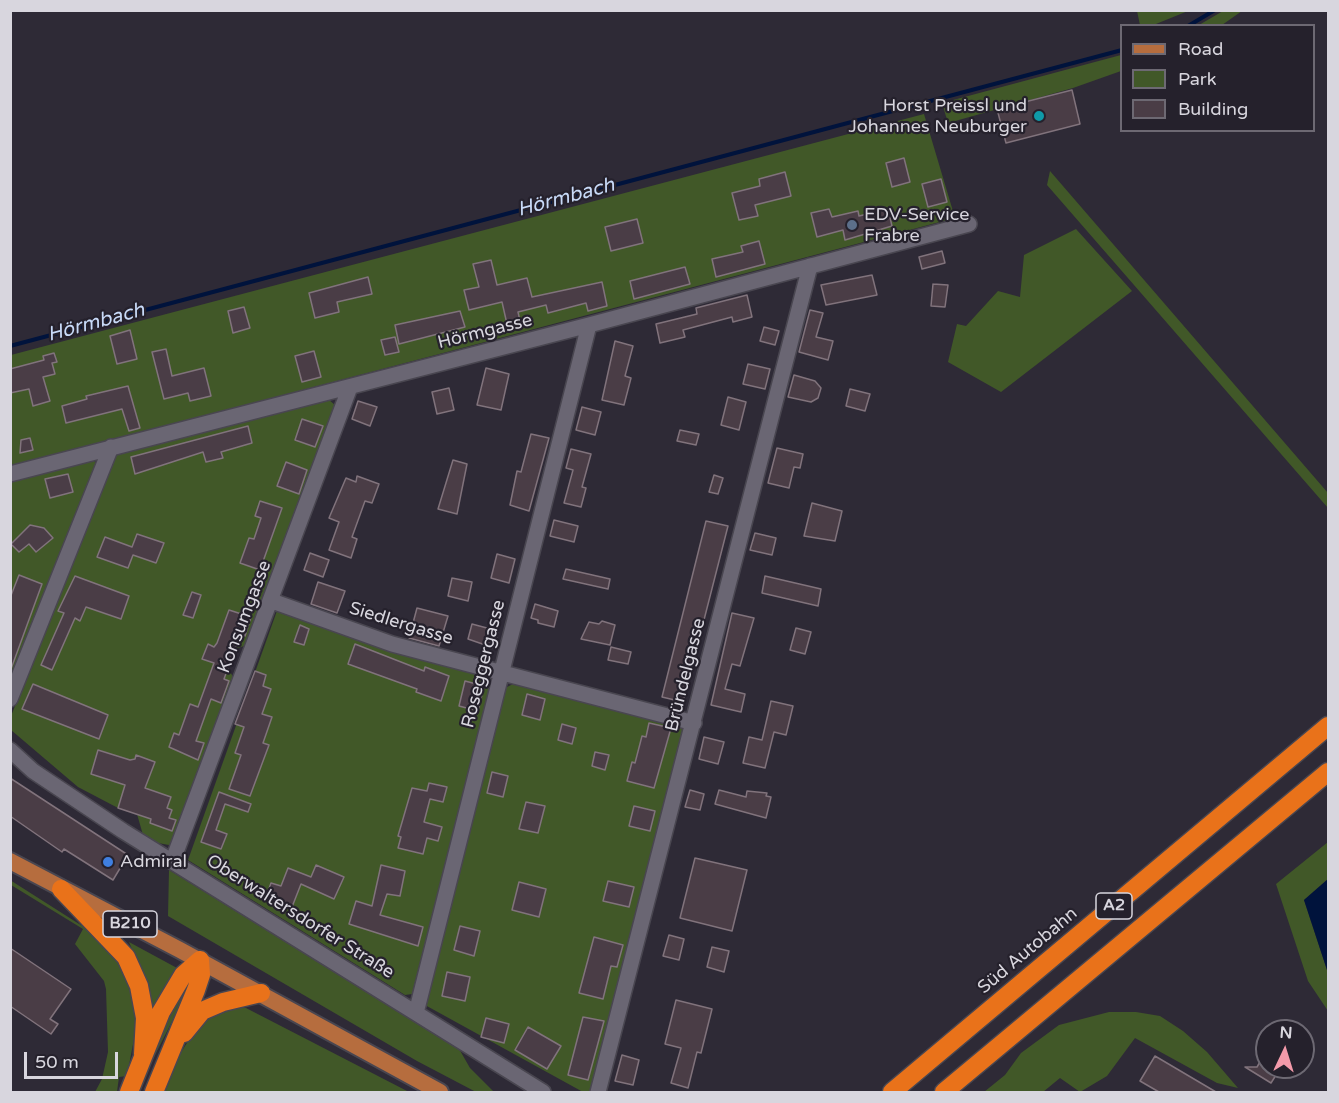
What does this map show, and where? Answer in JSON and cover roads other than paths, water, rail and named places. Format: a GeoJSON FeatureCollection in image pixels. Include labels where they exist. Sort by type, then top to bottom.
{"type":"FeatureCollection","features":[{"type":"Feature","properties":{"kind":"highway","name":"Süd Autobahn"},"geometry":{"type":"LineString","coordinates":[[892,1092],[1329,726]]}},
{"type":"Feature","properties":{"kind":"highway","name":"A2"},"geometry":{"type":"LineString","coordinates":[[944,1092],[1329,772]]}},
{"type":"Feature","properties":{"kind":"highway"},"geometry":{"type":"LineString","coordinates":[[61,889],[126,957],[139,986],[145,1018],[143,1054]]}},
{"type":"Feature","properties":{"kind":"highway"},"geometry":{"type":"LineString","coordinates":[[129,1092],[161,1011],[183,975],[200,960]]}},
{"type":"Feature","properties":{"kind":"highway"},"geometry":{"type":"LineString","coordinates":[[154,1092],[196,990],[201,975],[200,960]]}},
{"type":"Feature","properties":{"kind":"highway"},"geometry":{"type":"LineString","coordinates":[[165,1063],[202,1011],[223,1002],[261,993]]}},
{"type":"Feature","properties":{"kind":"main road","name":"B210"},"geometry":{"type":"LineString","coordinates":[[10,861],[200,960],[440,1092]]}},
{"type":"Feature","properties":{"kind":"street","name":"Hörmgasse"},"geometry":{"type":"LineString","coordinates":[[10,474],[589,325],[969,224]]}},
{"type":"Feature","properties":{"kind":"street","name":"Bründelgasse"},"geometry":{"type":"LineString","coordinates":[[598,1092],[810,266]]}},
{"type":"Feature","properties":{"kind":"street","name":"Roseggergasse"},"geometry":{"type":"LineString","coordinates":[[416,1013],[589,325]]}},
{"type":"Feature","properties":{"kind":"street","name":"Konsumgasse"},"geometry":{"type":"LineString","coordinates":[[173,860],[272,601],[350,387]]}},
{"type":"Feature","properties":{"kind":"street"},"geometry":{"type":"LineString","coordinates":[[10,699],[111,447]]}},
{"type":"Feature","properties":{"kind":"street","name":"Siedlergasse"},"geometry":{"type":"LineString","coordinates":[[272,601],[392,644],[694,723]]}},
{"type":"Feature","properties":{"kind":"street","name":"Oberwaltersdorfer Straße"},"geometry":{"type":"LineString","coordinates":[[10,750],[33,771],[123,831],[543,1092]]}},
{"type":"Feature","properties":{"kind":"water"},"geometry":{"type":"Polygon","coordinates":[[[1328,879],[1328,973],[1304,900],[1328,879]]]}},
{"type":"Feature","properties":{"kind":"waterway","name":"Hörmbach"},"geometry":{"type":"LineString","coordinates":[[1191,24],[1215,10]]}},
{"type":"Feature","properties":{"kind":"waterway","name":"Hörmbach"},"geometry":{"type":"LineString","coordinates":[[10,346],[1120,51]]}},
{"type":"Feature","properties":{"kind":"place","name":"Horst Preissl und Johannes Neuburger"},"geometry":{"type":"Point","coordinates":[1039,116]}},
{"type":"Feature","properties":{"kind":"place","name":"EDV-Service Frabre"},"geometry":{"type":"Point","coordinates":[852,225]}},
{"type":"Feature","properties":{"kind":"place","name":"Admiral"},"geometry":{"type":"Point","coordinates":[108,862]}}]}
